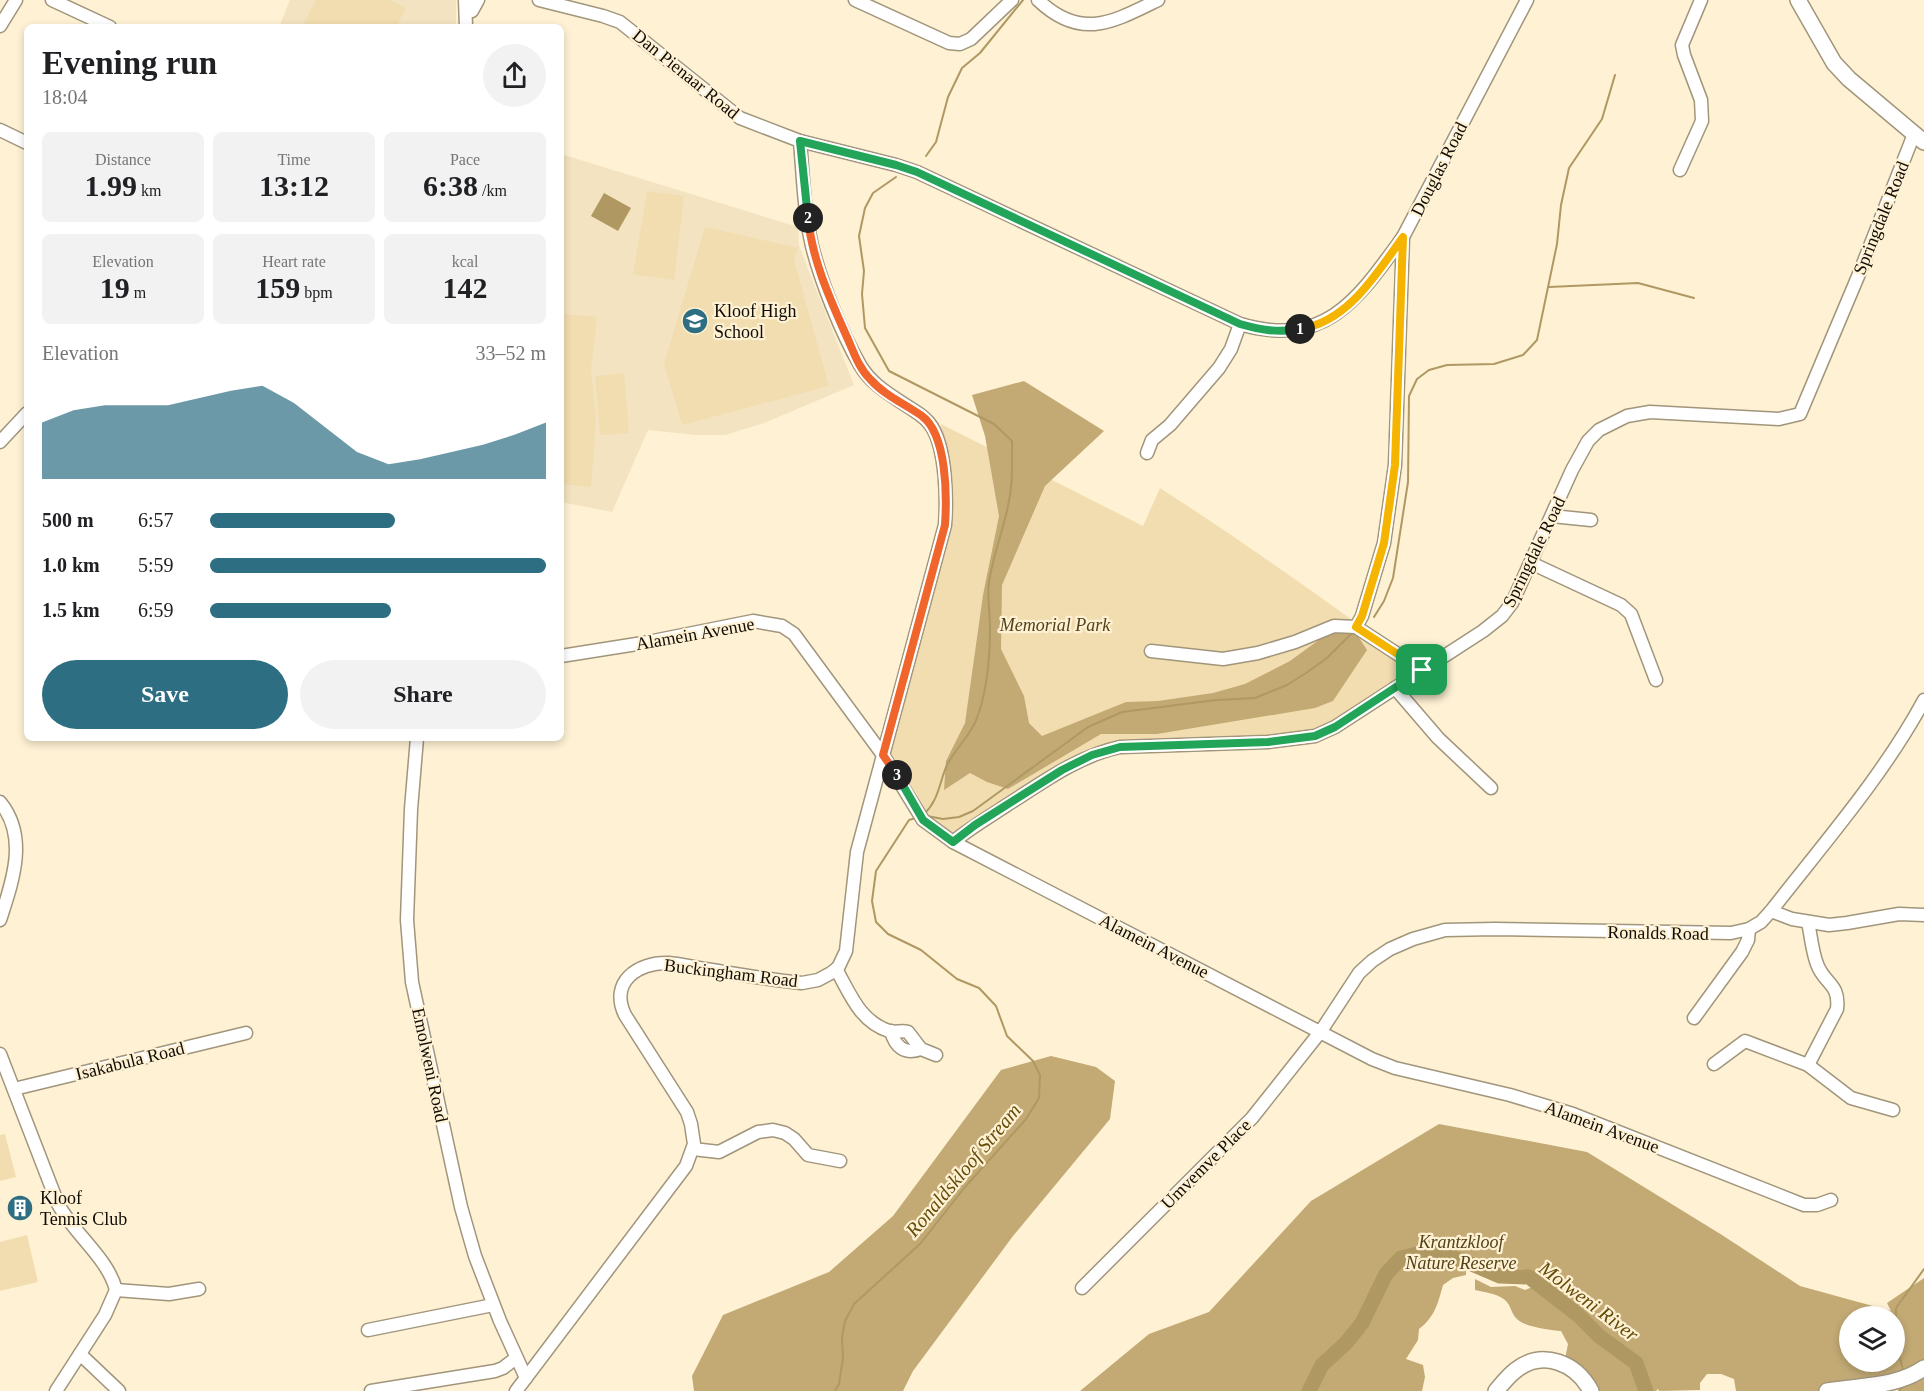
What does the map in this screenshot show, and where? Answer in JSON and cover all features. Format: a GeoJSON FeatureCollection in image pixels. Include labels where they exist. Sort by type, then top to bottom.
{"type":"FeatureCollection","features":[{"type":"Feature","properties":{"kind":"main road"},"geometry":{"type":"LineString","coordinates":[[1798,0],[1834,63],[1849,79],[1919,138]]}},
{"type":"Feature","properties":{"kind":"main road"},"geometry":{"type":"LineString","coordinates":[[1496,1391],[1522,1366],[1530,1362],[1546,1360],[1564,1364],[1575,1371],[1591,1391]]}},
{"type":"Feature","properties":{"kind":"main road"},"geometry":{"type":"LineString","coordinates":[[1827,1391],[1889,1383],[1924,1368]]}},
{"type":"Feature","properties":{"kind":"street"},"geometry":{"type":"LineString","coordinates":[[0,26],[16,0]]}},
{"type":"Feature","properties":{"kind":"street"},"geometry":{"type":"LineString","coordinates":[[52,0],[104,24]]}},
{"type":"Feature","properties":{"kind":"street"},"geometry":{"type":"LineString","coordinates":[[465,0],[466,24]]}},
{"type":"Feature","properties":{"kind":"street","name":"Dan Pienaar Road"},"geometry":{"type":"LineString","coordinates":[[539,0],[620,22],[740,118],[800,141],[917,172],[1240,324],[1263,331],[1286,332],[1307,328],[1329,318],[1351,303],[1403,237]]}},
{"type":"Feature","properties":{"kind":"street"},"geometry":{"type":"LineString","coordinates":[[855,0],[949,43],[960,44],[971,39],[1012,0]]}},
{"type":"Feature","properties":{"kind":"street"},"geometry":{"type":"LineString","coordinates":[[1038,0],[1064,17],[1091,26],[1113,20],[1158,0]]}},
{"type":"Feature","properties":{"kind":"street","name":"Douglas Road"},"geometry":{"type":"LineString","coordinates":[[1356,627],[1362,616],[1384,543],[1389,516],[1395,465],[1403,237],[1527,0]]}},
{"type":"Feature","properties":{"kind":"street"},"geometry":{"type":"LineString","coordinates":[[1680,170],[1702,121],[1701,100],[1683,55],[1682,45],[1701,0]]}},
{"type":"Feature","properties":{"kind":"street"},"geometry":{"type":"LineString","coordinates":[[472,24],[474,4]]}},
{"type":"Feature","properties":{"kind":"street"},"geometry":{"type":"LineString","coordinates":[[0,130],[24,142]]}},
{"type":"Feature","properties":{"kind":"street","name":"Springdale Road"},"geometry":{"type":"LineString","coordinates":[[953,842],[975,825],[1062,770],[1102,751],[1120,747],[1268,742],[1308,738],[1335,727],[1483,631],[1502,616],[1512,603],[1572,470],[1588,441],[1599,430],[1613,422],[1627,416],[1650,412],[1779,420],[1800,414],[1919,138]]}},
{"type":"Feature","properties":{"kind":"street"},"geometry":{"type":"LineString","coordinates":[[800,141],[812,246],[824,284],[858,363],[877,387],[925,418],[935,433],[940,452],[946,499],[945,525],[854,866],[846,951],[836,969],[851,1000],[880,1027],[891,1031],[895,1043],[903,1050],[914,1052],[921,1049],[936,1055]]}},
{"type":"Feature","properties":{"kind":"street"},"geometry":{"type":"LineString","coordinates":[[1147,453],[1152,440],[1170,425],[1219,368],[1231,349],[1240,324]]}},
{"type":"Feature","properties":{"kind":"street"},"geometry":{"type":"LineString","coordinates":[[0,442],[24,416]]}},
{"type":"Feature","properties":{"kind":"street"},"geometry":{"type":"LineString","coordinates":[[1552,516],[1591,520]]}},
{"type":"Feature","properties":{"kind":"street"},"geometry":{"type":"LineString","coordinates":[[1531,563],[1621,605],[1631,614],[1656,680]]}},
{"type":"Feature","properties":{"kind":"street","name":"Alamein Avenue"},"geometry":{"type":"LineString","coordinates":[[564,656],[643,643],[753,621],[782,626],[794,634],[883,755],[921,817],[953,842],[1372,1059],[1395,1068],[1510,1095],[1573,1114],[1784,1198],[1811,1205],[1831,1200]]}},
{"type":"Feature","properties":{"kind":"street"},"geometry":{"type":"LineString","coordinates":[[1151,651],[1223,659],[1295,642],[1334,626],[1356,627],[1422,670]]}},
{"type":"Feature","properties":{"kind":"street"},"geometry":{"type":"LineString","coordinates":[[1395,688],[1438,738],[1491,788]]}},
{"type":"Feature","properties":{"kind":"street","name":"Ronalds Road"},"geometry":{"type":"LineString","coordinates":[[1321,1031],[1359,973],[1372,961],[1390,949],[1413,939],[1445,930],[1495,929],[1692,934],[1731,933],[1761,922],[1886,763],[1907,732],[1924,700]]}},
{"type":"Feature","properties":{"kind":"street","name":"Emolweni Road"},"geometry":{"type":"LineString","coordinates":[[417,741],[407,901],[410,969],[461,1207],[475,1256],[493,1305],[526,1378]]}},
{"type":"Feature","properties":{"kind":"street"},"geometry":{"type":"LineString","coordinates":[[0,802],[14,829],[17,861],[12,885],[0,920]]}},
{"type":"Feature","properties":{"kind":"street"},"geometry":{"type":"LineString","coordinates":[[1771,911],[1829,925],[1899,914],[1920,915],[1924,927]]}},
{"type":"Feature","properties":{"kind":"street"},"geometry":{"type":"LineString","coordinates":[[1808,1065],[1837,1010],[1838,1000],[1837,992],[1818,967],[1809,922]]}},
{"type":"Feature","properties":{"kind":"street"},"geometry":{"type":"LineString","coordinates":[[1694,1018],[1742,952],[1748,940],[1749,928]]}},
{"type":"Feature","properties":{"kind":"street","name":"Buckingham Road"},"geometry":{"type":"LineString","coordinates":[[693,1149],[694,1137],[687,1112],[622,1010],[620,994],[629,975],[640,968],[668,963],[802,982],[818,980],[836,969]]}},
{"type":"Feature","properties":{"kind":"street","name":"Umvemve Place"},"geometry":{"type":"LineString","coordinates":[[1082,1288],[1252,1118],[1321,1031]]}},
{"type":"Feature","properties":{"kind":"street","name":"Isakabula Road"},"geometry":{"type":"LineString","coordinates":[[14,1089],[246,1033]]}},
{"type":"Feature","properties":{"kind":"street"},"geometry":{"type":"LineString","coordinates":[[1714,1064],[1744,1041],[1808,1065],[1851,1098],[1893,1110]]}},
{"type":"Feature","properties":{"kind":"street"},"geometry":{"type":"LineString","coordinates":[[0,1054],[58,1204],[69,1222],[109,1271],[116,1290],[105,1315],[56,1391]]}},
{"type":"Feature","properties":{"kind":"street"},"geometry":{"type":"LineString","coordinates":[[516,1391],[686,1166],[693,1149],[719,1152],[758,1132],[773,1131],[785,1133],[794,1139],[808,1155],[840,1161]]}},
{"type":"Feature","properties":{"kind":"street"},"geometry":{"type":"LineString","coordinates":[[116,1290],[168,1294],[199,1289]]}},
{"type":"Feature","properties":{"kind":"street"},"geometry":{"type":"LineString","coordinates":[[368,1330],[493,1305]]}},
{"type":"Feature","properties":{"kind":"street"},"geometry":{"type":"LineString","coordinates":[[80,1354],[119,1391]]}},
{"type":"Feature","properties":{"kind":"street"},"geometry":{"type":"LineString","coordinates":[[371,1391],[495,1371],[516,1358]]}},
{"type":"Feature","properties":{"kind":"shaded area"},"geometry":{"type":"Polygon","coordinates":[[[290,0],[456,0],[456,24],[280,24],[290,0]]]}},
{"type":"Feature","properties":{"kind":"shaded area","name":"Kloof High School"},"geometry":{"type":"Polygon","coordinates":[[[564,155],[798,227],[799,245],[854,385],[764,423],[725,435],[696,435],[648,430],[612,512],[564,503],[564,155]]]}},
{"type":"Feature","properties":{"kind":"shaded area"},"geometry":{"type":"Polygon","coordinates":[[[604,193],[631,208],[618,231],[591,216],[604,193]]]}},
{"type":"Feature","properties":{"kind":"green space"},"geometry":{"type":"Polygon","coordinates":[[[316,0],[390,0],[406,8],[398,24],[304,24],[316,0]]]}},
{"type":"Feature","properties":{"kind":"green space"},"geometry":{"type":"Polygon","coordinates":[[[647,191],[684,196],[674,280],[633,274],[647,191]]]}},
{"type":"Feature","properties":{"kind":"green space"},"geometry":{"type":"Polygon","coordinates":[[[705,227],[798,248],[794,260],[829,386],[682,425],[664,364],[705,227]]]}},
{"type":"Feature","properties":{"kind":"green space"},"geometry":{"type":"Polygon","coordinates":[[[564,314],[597,317],[591,370],[596,422],[591,487],[564,484],[564,314]]]}},
{"type":"Feature","properties":{"kind":"green space"},"geometry":{"type":"Polygon","coordinates":[[[624,373],[629,433],[600,435],[595,376],[624,373]]]}},
{"type":"Feature","properties":{"kind":"green space"},"geometry":{"type":"Polygon","coordinates":[[[1024,381],[1104,431],[1045,486],[1002,585],[1001,649],[1024,696],[1029,723],[1042,736],[1126,702],[1158,701],[1213,693],[1245,684],[1290,661],[1334,629],[1354,630],[1367,650],[1333,701],[1315,708],[1157,734],[1101,734],[1008,789],[970,773],[944,790],[946,761],[965,723],[983,595],[999,516],[985,436],[972,395],[1024,381]]]}},
{"type":"Feature","properties":{"kind":"green space","name":"Memorial Park"},"geometry":{"type":"Polygon","coordinates":[[[941,424],[1143,526],[1160,488],[1290,576],[1417,668],[1318,733],[1100,745],[961,833],[949,836],[940,835],[887,754],[951,511],[941,424]]]}},
{"type":"Feature","properties":{"kind":"green space"},"geometry":{"type":"Polygon","coordinates":[[[1051,1056],[1096,1067],[1115,1081],[1110,1119],[1013,1236],[913,1371],[903,1391],[694,1391],[692,1376],[723,1315],[829,1272],[893,1216],[1001,1070],[1051,1056]]]}},
{"type":"Feature","properties":{"kind":"green space","name":"Krantzkloof Nature Reserve"},"geometry":{"type":"Polygon","coordinates":[[[1439,1124],[1587,1152],[1800,1286],[1873,1306],[1839,1306],[1839,1372],[1905,1372],[1905,1306],[1888,1306],[1887,1303],[1924,1278],[1924,1391],[1898,1391],[1901,1384],[1864,1391],[1736,1391],[1734,1379],[1721,1374],[1707,1374],[1700,1383],[1700,1390],[1591,1391],[1564,1364],[1568,1344],[1561,1331],[1524,1324],[1515,1317],[1503,1298],[1475,1290],[1475,1279],[1491,1287],[1515,1286],[1525,1290],[1535,1286],[1533,1271],[1504,1267],[1466,1254],[1466,1275],[1453,1278],[1443,1285],[1435,1309],[1429,1320],[1419,1329],[1418,1340],[1406,1359],[1423,1365],[1425,1377],[1422,1391],[1080,1391],[1149,1334],[1209,1312],[1311,1201],[1439,1124]]]}},
{"type":"Feature","properties":{"kind":"green space"},"geometry":{"type":"Polygon","coordinates":[[[5,1134],[16,1177],[0,1181],[0,1135],[5,1134]]]}},
{"type":"Feature","properties":{"kind":"green space"},"geometry":{"type":"Polygon","coordinates":[[[27,1235],[38,1282],[0,1291],[0,1242],[27,1235]]]}},
{"type":"Feature","properties":{"kind":"waterway","name":"Ronaldskloof Stream"},"geometry":{"type":"LineString","coordinates":[[926,156],[936,142],[948,97],[962,68],[980,53],[1023,0]]}},
{"type":"Feature","properties":{"kind":"waterway"},"geometry":{"type":"LineString","coordinates":[[1374,617],[1384,601],[1393,578],[1408,482],[1409,396],[1417,379],[1429,370],[1447,365],[1494,364],[1523,355],[1537,340],[1557,244],[1561,205],[1569,168],[1602,119],[1615,75]]}},
{"type":"Feature","properties":{"kind":"waterway","name":"Ronaldskloof Stream"},"geometry":{"type":"LineString","coordinates":[[896,177],[873,193],[865,208],[859,236],[864,271],[862,294],[865,328],[889,371],[994,424],[1012,441],[1010,498],[989,582],[989,650],[983,697],[974,724],[947,765],[936,797],[924,814]]}},
{"type":"Feature","properties":{"kind":"waterway"},"geometry":{"type":"LineString","coordinates":[[1549,287],[1638,283],[1694,298]]}},
{"type":"Feature","properties":{"kind":"waterway"},"geometry":{"type":"LineString","coordinates":[[927,816],[943,819],[959,817],[973,811],[1088,727],[1122,712],[1216,700],[1255,698],[1287,685],[1327,658],[1352,633]]}},
{"type":"Feature","properties":{"kind":"waterway","name":"Ronaldskloof Stream"},"geometry":{"type":"LineString","coordinates":[[835,1391],[839,1384],[843,1358],[842,1337],[845,1321],[854,1304],[920,1244],[965,1187],[1026,1119],[1039,1098],[1040,1075],[1033,1061],[1007,1036],[996,1006],[979,988],[957,979],[921,950],[888,934],[876,922],[872,901],[876,871],[909,820],[916,818]]}},
{"type":"Feature","properties":{"kind":"waterway","name":"Molweni River"},"geometry":{"type":"LineString","coordinates":[[1309,1391],[1322,1365],[1346,1343],[1362,1323],[1386,1274],[1401,1258],[1435,1253],[1467,1262],[1500,1276],[1529,1277],[1578,1315],[1599,1336],[1636,1363],[1646,1391]]}},
{"type":"Feature","properties":{"kind":"waterway"},"geometry":{"type":"LineString","coordinates":[[1897,1306],[1924,1269]]}},
{"type":"Feature","properties":{"kind":"waterway"},"geometry":{"type":"LineString","coordinates":[[1899,1391],[1903,1386]]}},
{"type":"Feature","properties":{"kind":"place","name":"Kloof High School"},"geometry":{"type":"Point","coordinates":[695,321]}},
{"type":"Feature","properties":{"kind":"place","name":"Kloof Tennis Club"},"geometry":{"type":"Point","coordinates":[20,1208]}},
{"type":"Feature","properties":{"kind":"route"},"geometry":{"type":"LineString","coordinates":[[800,141],[917,172],[1240,324],[1263,331],[1286,332],[1307,328],[1329,318],[1351,303],[1375,276],[1403,237],[1395,465],[1389,516],[1384,543],[1362,616],[1356,627],[1422,670],[1321,734],[1308,738],[1268,742],[1120,747],[1102,751],[1062,770],[975,825],[953,842],[934,830],[923,820],[883,755],[945,525],[946,499],[940,452],[935,433],[925,418],[877,387],[858,363],[824,284],[812,246],[800,141]]}}]}
